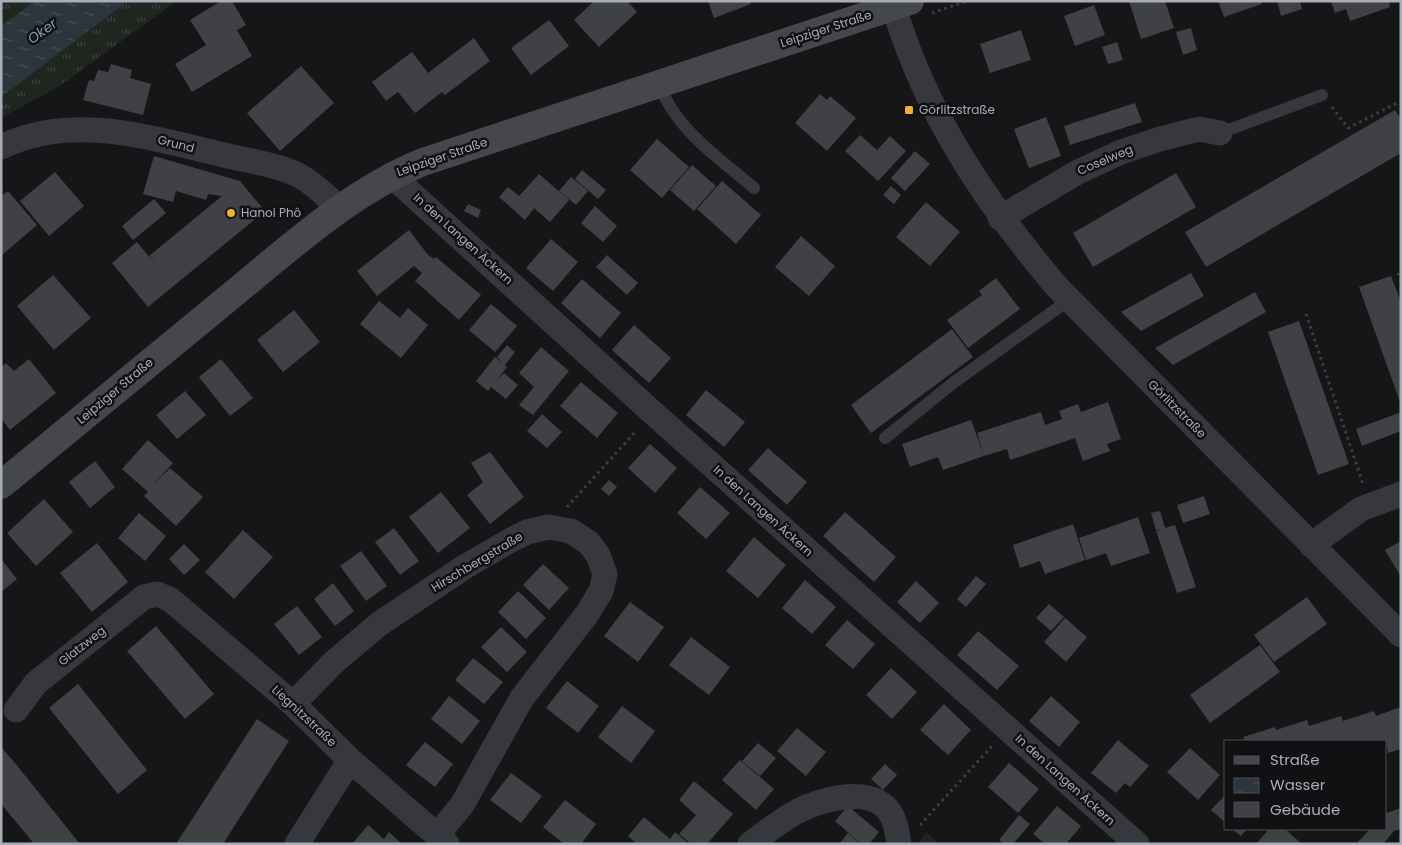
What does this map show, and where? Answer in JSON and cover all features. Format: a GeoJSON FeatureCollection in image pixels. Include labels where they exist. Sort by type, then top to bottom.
{"type":"FeatureCollection","features":[{"type":"Feature","properties":{"kind":"street","name":"Leipziger Straße"},"geometry":{"type":"LineString","coordinates":[[1,485],[340,208],[391,175],[423,162],[902,4]]}},
{"type":"Feature","properties":{"kind":"street","name":"Görlitzstraße"},"geometry":{"type":"LineString","coordinates":[[902,4],[917,70],[967,168],[1000,218],[1069,300],[1401,635]]}},
{"type":"Feature","properties":{"kind":"street","name":"Grund"},"geometry":{"type":"LineString","coordinates":[[1,147],[42,133],[82,129],[109,130],[140,135],[299,175],[340,208]]}},
{"type":"Feature","properties":{"kind":"street","name":"Coselweg"},"geometry":{"type":"LineString","coordinates":[[1000,218],[1078,172],[1121,152],[1160,138],[1199,129],[1220,134]]}},
{"type":"Feature","properties":{"kind":"street","name":"In den Langen Äckern"},"geometry":{"type":"LineString","coordinates":[[391,175],[652,412],[1137,844]]}},
{"type":"Feature","properties":{"kind":"street"},"geometry":{"type":"LineString","coordinates":[[1311,545],[1346,519],[1401,494]]}},
{"type":"Feature","properties":{"kind":"street","name":"Hirschbergstraße"},"geometry":{"type":"LineString","coordinates":[[293,704],[334,662],[379,624],[505,543],[527,532],[548,528],[571,530],[589,542],[598,555],[605,574],[601,591],[587,614],[522,698],[442,839]]}},
{"type":"Feature","properties":{"kind":"street","name":"Liegnitzstraße"},"geometry":{"type":"LineString","coordinates":[[157,594],[171,600],[293,704],[350,760],[442,839]]}},
{"type":"Feature","properties":{"kind":"street","name":"Glatzweg"},"geometry":{"type":"LineString","coordinates":[[16,710],[36,683],[63,660],[144,598],[157,594]]}},
{"type":"Feature","properties":{"kind":"street"},"geometry":{"type":"LineString","coordinates":[[297,844],[350,760]]}},
{"type":"Feature","properties":{"kind":"street"},"geometry":{"type":"LineString","coordinates":[[750,844],[798,812],[831,800],[864,797],[884,805],[907,837]]}},
{"type":"Feature","properties":{"kind":"lane"},"geometry":{"type":"LineString","coordinates":[[659,84],[665,101],[679,121],[754,188]]}},
{"type":"Feature","properties":{"kind":"lane"},"geometry":{"type":"LineString","coordinates":[[1220,134],[1322,95]]}},
{"type":"Feature","properties":{"kind":"lane"},"geometry":{"type":"LineString","coordinates":[[885,438],[953,384],[1069,300]]}},
{"type":"Feature","properties":{"kind":"path"},"geometry":{"type":"LineString","coordinates":[[1322,95],[1348,128],[1401,101]]}},
{"type":"Feature","properties":{"kind":"path"},"geometry":{"type":"LineString","coordinates":[[1398,273],[1401,281]]}},
{"type":"Feature","properties":{"kind":"path"},"geometry":{"type":"LineString","coordinates":[[1306,314],[1371,506]]}},
{"type":"Feature","properties":{"kind":"path"},"geometry":{"type":"LineString","coordinates":[[548,528],[652,412]]}},
{"type":"Feature","properties":{"kind":"path"},"geometry":{"type":"LineString","coordinates":[[907,837],[1008,729]]}},
{"type":"Feature","properties":{"kind":"shaded area"},"geometry":{"type":"Polygon","coordinates":[[[926,832],[940,844],[918,844],[926,832]]]}},
{"type":"Feature","properties":{"kind":"green space"},"geometry":{"type":"Polygon","coordinates":[[[1,1],[177,1],[58,87],[1,118],[1,1]]]}},
{"type":"Feature","properties":{"kind":"water","name":"Oker"},"geometry":{"type":"Polygon","coordinates":[[[35,1],[128,1],[1,97],[1,26],[35,1]]]}},
{"type":"Feature","properties":{"kind":"building"},"geometry":{"type":"Polygon","coordinates":[[[221,1],[232,1],[246,25],[237,30],[252,56],[192,92],[175,64],[206,45],[190,20],[221,1]]]}},
{"type":"Feature","properties":{"kind":"building"},"geometry":{"type":"Polygon","coordinates":[[[594,1],[627,1],[637,12],[599,47],[574,20],[594,1]]]}},
{"type":"Feature","properties":{"kind":"building"},"geometry":{"type":"Polygon","coordinates":[[[708,1],[750,1],[751,4],[714,18],[708,1]]]}},
{"type":"Feature","properties":{"kind":"building"},"geometry":{"type":"Polygon","coordinates":[[[1129,1],[1165,1],[1174,28],[1141,39],[1129,1]]]}},
{"type":"Feature","properties":{"kind":"building"},"geometry":{"type":"Polygon","coordinates":[[[1218,1],[1261,1],[1262,4],[1224,17],[1218,1]]]}},
{"type":"Feature","properties":{"kind":"building"},"geometry":{"type":"Polygon","coordinates":[[[1277,1],[1300,1],[1302,9],[1281,16],[1277,1]]]}},
{"type":"Feature","properties":{"kind":"building"},"geometry":{"type":"Polygon","coordinates":[[[1331,1],[1389,1],[1390,7],[1350,21],[1346,9],[1335,13],[1331,1]]]}},
{"type":"Feature","properties":{"kind":"building"},"geometry":{"type":"Polygon","coordinates":[[[1094,5],[1105,35],[1075,46],[1064,16],[1094,5]]]}},
{"type":"Feature","properties":{"kind":"building"},"geometry":{"type":"Polygon","coordinates":[[[549,20],[569,46],[531,75],[511,48],[549,20]]]}},
{"type":"Feature","properties":{"kind":"building"},"geometry":{"type":"Polygon","coordinates":[[[1191,28],[1197,50],[1183,55],[1176,32],[1191,28]]]}},
{"type":"Feature","properties":{"kind":"building"},"geometry":{"type":"Polygon","coordinates":[[[1021,30],[1031,60],[990,73],[980,44],[1021,30]]]}},
{"type":"Feature","properties":{"kind":"building"},"geometry":{"type":"Polygon","coordinates":[[[474,38],[490,61],[445,95],[442,92],[415,113],[398,92],[386,101],[372,82],[412,52],[428,73],[474,38]]]}},
{"type":"Feature","properties":{"kind":"building"},"geometry":{"type":"Polygon","coordinates":[[[1117,42],[1123,60],[1108,64],[1102,47],[1117,42]]]}},
{"type":"Feature","properties":{"kind":"building"},"geometry":{"type":"Polygon","coordinates":[[[111,64],[132,70],[130,78],[151,84],[143,115],[83,100],[89,80],[94,81],[98,70],[108,72],[111,64]]]}},
{"type":"Feature","properties":{"kind":"building"},"geometry":{"type":"Polygon","coordinates":[[[301,66],[334,103],[280,151],[247,113],[301,66]]]}},
{"type":"Feature","properties":{"kind":"building"},"geometry":{"type":"Polygon","coordinates":[[[820,94],[827,100],[830,96],[856,118],[827,151],[795,123],[820,94]]]}},
{"type":"Feature","properties":{"kind":"building"},"geometry":{"type":"Polygon","coordinates":[[[1135,103],[1142,122],[1070,145],[1064,126],[1135,103]]]}},
{"type":"Feature","properties":{"kind":"building"},"geometry":{"type":"Polygon","coordinates":[[[1395,110],[1401,119],[1401,153],[1206,267],[1185,232],[1395,110]]]}},
{"type":"Feature","properties":{"kind":"building"},"geometry":{"type":"Polygon","coordinates":[[[1046,117],[1061,156],[1029,168],[1014,129],[1046,117]]]}},
{"type":"Feature","properties":{"kind":"building"},"geometry":{"type":"Polygon","coordinates":[[[860,135],[877,150],[890,136],[906,151],[878,181],[845,151],[860,135]]]}},
{"type":"Feature","properties":{"kind":"building"},"geometry":{"type":"Polygon","coordinates":[[[657,139],[689,167],[662,198],[630,170],[657,139]]]}},
{"type":"Feature","properties":{"kind":"building"},"geometry":{"type":"Polygon","coordinates":[[[915,151],[930,164],[905,191],[891,178],[915,151]]]}},
{"type":"Feature","properties":{"kind":"building"},"geometry":{"type":"Polygon","coordinates":[[[154,156],[240,181],[265,211],[148,307],[112,263],[137,242],[160,270],[149,256],[222,196],[208,194],[206,200],[176,191],[173,202],[143,194],[154,156]]]}},
{"type":"Feature","properties":{"kind":"building"},"geometry":{"type":"Polygon","coordinates":[[[692,165],[716,186],[694,211],[670,190],[692,165]]]}},
{"type":"Feature","properties":{"kind":"building"},"geometry":{"type":"Polygon","coordinates":[[[582,170],[606,190],[598,199],[575,179],[582,170]]]}},
{"type":"Feature","properties":{"kind":"building"},"geometry":{"type":"Polygon","coordinates":[[[55,172],[84,206],[49,236],[20,201],[55,172]]]}},
{"type":"Feature","properties":{"kind":"building"},"geometry":{"type":"Polygon","coordinates":[[[1176,173],[1196,207],[1093,267],[1073,233],[1176,173]]]}},
{"type":"Feature","properties":{"kind":"building"},"geometry":{"type":"Polygon","coordinates":[[[539,174],[569,200],[550,222],[534,208],[525,220],[499,197],[508,187],[519,196],[539,174]]]}},
{"type":"Feature","properties":{"kind":"building"},"geometry":{"type":"Polygon","coordinates":[[[571,177],[588,191],[576,205],[559,191],[571,177]]]}},
{"type":"Feature","properties":{"kind":"building"},"geometry":{"type":"Polygon","coordinates":[[[722,181],[761,215],[736,244],[697,209],[722,181]]]}},
{"type":"Feature","properties":{"kind":"building"},"geometry":{"type":"Polygon","coordinates":[[[891,186],[901,195],[894,204],[883,195],[891,186]]]}},
{"type":"Feature","properties":{"kind":"building"},"geometry":{"type":"Polygon","coordinates":[[[8,191],[37,225],[2,255],[1,196],[8,191]]]}},
{"type":"Feature","properties":{"kind":"building"},"geometry":{"type":"Polygon","coordinates":[[[154,199],[166,213],[133,240],[122,226],[154,199]]]}},
{"type":"Feature","properties":{"kind":"building"},"geometry":{"type":"Polygon","coordinates":[[[926,202],[960,232],[930,266],[896,237],[926,202]]]}},
{"type":"Feature","properties":{"kind":"building"},"geometry":{"type":"Polygon","coordinates":[[[468,204],[481,210],[478,218],[464,211],[468,204]]]}},
{"type":"Feature","properties":{"kind":"building"},"geometry":{"type":"Polygon","coordinates":[[[595,206],[617,226],[603,242],[581,223],[595,206]]]}},
{"type":"Feature","properties":{"kind":"building"},"geometry":{"type":"Polygon","coordinates":[[[409,230],[428,255],[434,259],[436,257],[481,295],[459,320],[415,281],[422,273],[414,266],[377,296],[357,271],[409,230]]]}},
{"type":"Feature","properties":{"kind":"building"},"geometry":{"type":"Polygon","coordinates":[[[801,236],[835,266],[809,296],[775,267],[801,236]]]}},
{"type":"Feature","properties":{"kind":"building"},"geometry":{"type":"Polygon","coordinates":[[[551,239],[578,262],[553,291],[526,268],[551,239]]]}},
{"type":"Feature","properties":{"kind":"building"},"geometry":{"type":"Polygon","coordinates":[[[607,255],[638,283],[627,295],[596,267],[607,255]]]}},
{"type":"Feature","properties":{"kind":"building"},"geometry":{"type":"Polygon","coordinates":[[[1191,273],[1204,296],[1141,331],[1121,312],[1191,273]]]}},
{"type":"Feature","properties":{"kind":"building"},"geometry":{"type":"Polygon","coordinates":[[[53,275],[91,318],[54,350],[17,306],[53,275]]]}},
{"type":"Feature","properties":{"kind":"building"},"geometry":{"type":"Polygon","coordinates":[[[1391,276],[1401,302],[1401,405],[1359,287],[1391,276]]]}},
{"type":"Feature","properties":{"kind":"building"},"geometry":{"type":"Polygon","coordinates":[[[996,278],[1020,309],[968,348],[947,320],[982,295],[979,291],[996,278]]]}},
{"type":"Feature","properties":{"kind":"building"},"geometry":{"type":"Polygon","coordinates":[[[582,279],[621,313],[600,338],[561,303],[582,279]]]}},
{"type":"Feature","properties":{"kind":"building"},"geometry":{"type":"Polygon","coordinates":[[[1255,292],[1266,312],[1173,365],[1155,348],[1255,292]]]}},
{"type":"Feature","properties":{"kind":"building"},"geometry":{"type":"Polygon","coordinates":[[[379,301],[400,318],[408,308],[428,325],[401,358],[360,324],[379,301]]]}},
{"type":"Feature","properties":{"kind":"building"},"geometry":{"type":"Polygon","coordinates":[[[491,304],[517,326],[495,352],[469,330],[491,304]]]}},
{"type":"Feature","properties":{"kind":"building"},"geometry":{"type":"Polygon","coordinates":[[[294,310],[320,342],[283,372],[257,340],[294,310]]]}},
{"type":"Feature","properties":{"kind":"building"},"geometry":{"type":"Polygon","coordinates":[[[1299,321],[1349,464],[1318,475],[1268,332],[1299,321]]]}},
{"type":"Feature","properties":{"kind":"building"},"geometry":{"type":"Polygon","coordinates":[[[634,325],[671,358],[649,383],[612,350],[634,325]]]}},
{"type":"Feature","properties":{"kind":"building"},"geometry":{"type":"Polygon","coordinates":[[[952,329],[973,357],[871,433],[851,405],[952,329]]]}},
{"type":"Feature","properties":{"kind":"building"},"geometry":{"type":"Polygon","coordinates":[[[507,345],[515,352],[505,365],[507,367],[496,381],[504,373],[518,385],[506,399],[491,387],[488,391],[476,381],[495,357],[503,363],[497,357],[507,345]]]}},
{"type":"Feature","properties":{"kind":"building"},"geometry":{"type":"Polygon","coordinates":[[[541,347],[569,371],[533,415],[519,405],[534,387],[519,373],[541,347]]]}},
{"type":"Feature","properties":{"kind":"building"},"geometry":{"type":"Polygon","coordinates":[[[29,359],[56,393],[10,430],[1,418],[1,367],[6,363],[14,371],[29,359]]]}},
{"type":"Feature","properties":{"kind":"building"},"geometry":{"type":"Polygon","coordinates":[[[221,359],[253,398],[230,416],[199,377],[221,359]]]}},
{"type":"Feature","properties":{"kind":"building"},"geometry":{"type":"Polygon","coordinates":[[[581,382],[618,413],[597,438],[560,406],[581,382]]]}},
{"type":"Feature","properties":{"kind":"building"},"geometry":{"type":"Polygon","coordinates":[[[706,390],[745,422],[724,447],[686,415],[706,390]]]}},
{"type":"Feature","properties":{"kind":"building"},"geometry":{"type":"Polygon","coordinates":[[[185,391],[206,415],[177,439],[156,415],[185,391]]]}},
{"type":"Feature","properties":{"kind":"building"},"geometry":{"type":"Polygon","coordinates":[[[1108,402],[1121,439],[1107,444],[1110,451],[1083,461],[1075,438],[1010,460],[1007,449],[984,456],[977,433],[1041,412],[1045,425],[1062,419],[1059,411],[1078,404],[1081,412],[1108,402]]]}},
{"type":"Feature","properties":{"kind":"building"},"geometry":{"type":"Polygon","coordinates":[[[1401,412],[1401,431],[1362,446],[1356,429],[1401,412]]]}},
{"type":"Feature","properties":{"kind":"building"},"geometry":{"type":"Polygon","coordinates":[[[542,414],[562,432],[547,448],[527,431],[542,414]]]}},
{"type":"Feature","properties":{"kind":"building"},"geometry":{"type":"Polygon","coordinates":[[[971,420],[984,456],[943,470],[938,457],[910,467],[902,444],[971,420]]]}},
{"type":"Feature","properties":{"kind":"building"},"geometry":{"type":"Polygon","coordinates":[[[148,440],[173,463],[151,487],[170,468],[203,497],[176,526],[144,496],[148,492],[122,469],[148,440]]]}},
{"type":"Feature","properties":{"kind":"building"},"geometry":{"type":"Polygon","coordinates":[[[650,444],[677,468],[655,493],[628,468],[650,444]]]}},
{"type":"Feature","properties":{"kind":"building"},"geometry":{"type":"Polygon","coordinates":[[[768,448],[807,482],[787,505],[748,470],[768,448]]]}},
{"type":"Feature","properties":{"kind":"building"},"geometry":{"type":"Polygon","coordinates":[[[490,452],[524,497],[490,524],[467,495],[483,482],[471,463],[490,452]]]}},
{"type":"Feature","properties":{"kind":"building"},"geometry":{"type":"Polygon","coordinates":[[[95,461],[115,487],[90,508],[69,482],[95,461]]]}},
{"type":"Feature","properties":{"kind":"building"},"geometry":{"type":"Polygon","coordinates":[[[609,480],[617,487],[609,496],[601,489],[609,480]]]}},
{"type":"Feature","properties":{"kind":"building"},"geometry":{"type":"Polygon","coordinates":[[[700,487],[730,513],[706,539],[677,513],[700,487]]]}},
{"type":"Feature","properties":{"kind":"building"},"geometry":{"type":"Polygon","coordinates":[[[441,492],[470,528],[438,553],[409,517],[441,492]]]}},
{"type":"Feature","properties":{"kind":"building"},"geometry":{"type":"Polygon","coordinates":[[[1204,496],[1210,514],[1183,523],[1177,505],[1204,496]]]}},
{"type":"Feature","properties":{"kind":"building"},"geometry":{"type":"Polygon","coordinates":[[[44,499],[73,532],[36,566],[7,533],[44,499]]]}},
{"type":"Feature","properties":{"kind":"building"},"geometry":{"type":"Polygon","coordinates":[[[1160,511],[1165,528],[1175,525],[1196,587],[1177,593],[1156,531],[1162,529],[1156,530],[1151,513],[1160,511]]]}},
{"type":"Feature","properties":{"kind":"building"},"geometry":{"type":"Polygon","coordinates":[[[845,512],[896,557],[874,582],[823,536],[845,512]]]}},
{"type":"Feature","properties":{"kind":"building"},"geometry":{"type":"Polygon","coordinates":[[[139,513],[166,536],[145,561],[118,538],[139,513]]]}},
{"type":"Feature","properties":{"kind":"building"},"geometry":{"type":"Polygon","coordinates":[[[1138,517],[1150,553],[1111,566],[1106,553],[1086,560],[1079,538],[1138,517]]]}},
{"type":"Feature","properties":{"kind":"building"},"geometry":{"type":"Polygon","coordinates":[[[1073,524],[1085,560],[1045,574],[1040,561],[1020,568],[1013,545],[1073,524]]]}},
{"type":"Feature","properties":{"kind":"building"},"geometry":{"type":"Polygon","coordinates":[[[394,528],[419,561],[400,575],[375,542],[394,528]]]}},
{"type":"Feature","properties":{"kind":"building"},"geometry":{"type":"Polygon","coordinates":[[[243,530],[273,557],[234,599],[205,572],[243,530]]]}},
{"type":"Feature","properties":{"kind":"building"},"geometry":{"type":"Polygon","coordinates":[[[754,537],[786,565],[758,598],[726,571],[754,537]]]}},
{"type":"Feature","properties":{"kind":"building"},"geometry":{"type":"Polygon","coordinates":[[[1401,541],[1401,577],[1385,550],[1401,541]]]}},
{"type":"Feature","properties":{"kind":"building"},"geometry":{"type":"Polygon","coordinates":[[[97,543],[128,582],[92,612],[60,573],[97,543]]]}},
{"type":"Feature","properties":{"kind":"building"},"geometry":{"type":"Polygon","coordinates":[[[184,544],[200,560],[184,575],[169,559],[184,544]]]}},
{"type":"Feature","properties":{"kind":"building"},"geometry":{"type":"Polygon","coordinates":[[[361,551],[387,586],[366,601],[340,566],[361,551]]]}},
{"type":"Feature","properties":{"kind":"building"},"geometry":{"type":"Polygon","coordinates":[[[1,559],[17,579],[1,592],[1,559]]]}},
{"type":"Feature","properties":{"kind":"building"},"geometry":{"type":"Polygon","coordinates":[[[543,564],[569,588],[549,610],[523,585],[543,564]]]}},
{"type":"Feature","properties":{"kind":"building"},"geometry":{"type":"Polygon","coordinates":[[[976,576],[986,584],[966,607],[957,599],[976,576]]]}},
{"type":"Feature","properties":{"kind":"building"},"geometry":{"type":"Polygon","coordinates":[[[805,580],[836,607],[812,634],[782,608],[805,580]]]}},
{"type":"Feature","properties":{"kind":"building"},"geometry":{"type":"Polygon","coordinates":[[[916,581],[939,603],[920,623],[897,602],[916,581]]]}},
{"type":"Feature","properties":{"kind":"building"},"geometry":{"type":"Polygon","coordinates":[[[333,583],[354,611],[335,626],[314,599],[333,583]]]}},
{"type":"Feature","properties":{"kind":"building"},"geometry":{"type":"Polygon","coordinates":[[[518,591],[546,618],[526,639],[498,612],[518,591]]]}},
{"type":"Feature","properties":{"kind":"building"},"geometry":{"type":"Polygon","coordinates":[[[1307,597],[1327,624],[1274,662],[1254,635],[1307,597]]]}},
{"type":"Feature","properties":{"kind":"building"},"geometry":{"type":"Polygon","coordinates":[[[630,602],[664,627],[638,662],[604,636],[630,602]]]}},
{"type":"Feature","properties":{"kind":"building"},"geometry":{"type":"Polygon","coordinates":[[[1049,604],[1064,617],[1051,631],[1036,618],[1049,604]]]}},
{"type":"Feature","properties":{"kind":"building"},"geometry":{"type":"Polygon","coordinates":[[[297,606],[322,637],[299,655],[274,624],[297,606]]]}},
{"type":"Feature","properties":{"kind":"building"},"geometry":{"type":"Polygon","coordinates":[[[1065,618],[1087,637],[1066,662],[1044,642],[1065,618]]]}},
{"type":"Feature","properties":{"kind":"building"},"geometry":{"type":"Polygon","coordinates":[[[847,620],[875,644],[853,669],[825,645],[847,620]]]}},
{"type":"Feature","properties":{"kind":"building"},"geometry":{"type":"Polygon","coordinates":[[[156,626],[214,694],[185,719],[127,651],[156,626]]]}},
{"type":"Feature","properties":{"kind":"building"},"geometry":{"type":"Polygon","coordinates":[[[501,627],[527,652],[507,672],[481,647],[501,627]]]}},
{"type":"Feature","properties":{"kind":"building"},"geometry":{"type":"Polygon","coordinates":[[[978,631],[1019,666],[997,690],[957,655],[978,631]]]}},
{"type":"Feature","properties":{"kind":"building"},"geometry":{"type":"Polygon","coordinates":[[[691,637],[730,667],[709,695],[669,665],[691,637]]]}},
{"type":"Feature","properties":{"kind":"building"},"geometry":{"type":"Polygon","coordinates":[[[1260,645],[1280,672],[1210,723],[1190,695],[1260,645]]]}},
{"type":"Feature","properties":{"kind":"building"},"geometry":{"type":"Polygon","coordinates":[[[473,658],[503,682],[484,704],[455,680],[473,658]]]}},
{"type":"Feature","properties":{"kind":"building"},"geometry":{"type":"Polygon","coordinates":[[[891,668],[917,692],[892,719],[866,695],[891,668]]]}},
{"type":"Feature","properties":{"kind":"building"},"geometry":{"type":"Polygon","coordinates":[[[567,681],[599,706],[578,733],[546,708],[567,681]]]}},
{"type":"Feature","properties":{"kind":"building"},"geometry":{"type":"Polygon","coordinates":[[[78,684],[147,770],[118,794],[49,708],[78,684]]]}},
{"type":"Feature","properties":{"kind":"building"},"geometry":{"type":"Polygon","coordinates":[[[449,696],[480,721],[462,744],[431,719],[449,696]]]}},
{"type":"Feature","properties":{"kind":"building"},"geometry":{"type":"Polygon","coordinates":[[[1051,696],[1080,722],[1059,747],[1029,721],[1051,696]]]}},
{"type":"Feature","properties":{"kind":"building"},"geometry":{"type":"Polygon","coordinates":[[[944,704],[971,730],[948,755],[920,730],[944,704]]]}},
{"type":"Feature","properties":{"kind":"building"},"geometry":{"type":"Polygon","coordinates":[[[622,706],[655,731],[631,763],[598,737],[622,706]]]}},
{"type":"Feature","properties":{"kind":"building"},"geometry":{"type":"Polygon","coordinates":[[[1401,707],[1401,749],[1388,753],[1387,740],[1244,740],[1243,737],[1275,727],[1276,730],[1307,720],[1309,726],[1341,716],[1343,721],[1374,711],[1376,716],[1401,707]]]}},
{"type":"Feature","properties":{"kind":"building"},"geometry":{"type":"Polygon","coordinates":[[[257,719],[289,741],[223,844],[176,844],[257,719]]]}},
{"type":"Feature","properties":{"kind":"building"},"geometry":{"type":"Polygon","coordinates":[[[797,728],[826,752],[806,776],[777,751],[797,728]]]}},
{"type":"Feature","properties":{"kind":"building"},"geometry":{"type":"Polygon","coordinates":[[[1118,740],[1149,766],[1130,787],[1125,783],[1116,793],[1091,773],[1118,740]]]}},
{"type":"Feature","properties":{"kind":"building"},"geometry":{"type":"Polygon","coordinates":[[[425,742],[453,764],[435,787],[406,765],[425,742]]]}},
{"type":"Feature","properties":{"kind":"building"},"geometry":{"type":"Polygon","coordinates":[[[758,743],[776,758],[760,776],[742,761],[758,743]]]}},
{"type":"Feature","properties":{"kind":"building"},"geometry":{"type":"Polygon","coordinates":[[[1,747],[80,844],[34,844],[1,804],[1,747]]]}},
{"type":"Feature","properties":{"kind":"building"},"geometry":{"type":"Polygon","coordinates":[[[1190,748],[1220,775],[1198,800],[1167,772],[1190,748]]]}},
{"type":"Feature","properties":{"kind":"building"},"geometry":{"type":"Polygon","coordinates":[[[740,760],[774,789],[756,810],[722,780],[740,760]]]}},
{"type":"Feature","properties":{"kind":"building"},"geometry":{"type":"Polygon","coordinates":[[[1009,763],[1039,789],[1018,813],[988,787],[1009,763]]]}},
{"type":"Feature","properties":{"kind":"building"},"geometry":{"type":"Polygon","coordinates":[[[885,764],[897,775],[883,790],[871,779],[885,764]]]}},
{"type":"Feature","properties":{"kind":"building"},"geometry":{"type":"Polygon","coordinates":[[[511,773],[542,796],[521,823],[490,800],[511,773]]]}},
{"type":"Feature","properties":{"kind":"building"},"geometry":{"type":"Polygon","coordinates":[[[694,781],[733,814],[707,844],[691,844],[679,834],[696,815],[679,800],[694,781]]]}},
{"type":"Feature","properties":{"kind":"building"},"geometry":{"type":"Polygon","coordinates":[[[1224,796],[1224,821],[1211,810],[1224,796]]]}},
{"type":"Feature","properties":{"kind":"building"},"geometry":{"type":"Polygon","coordinates":[[[565,800],[596,824],[581,844],[564,844],[543,827],[565,800]]]}},
{"type":"Feature","properties":{"kind":"building"},"geometry":{"type":"Polygon","coordinates":[[[848,806],[879,832],[869,844],[861,844],[835,821],[848,806]]]}},
{"type":"Feature","properties":{"kind":"building"},"geometry":{"type":"Polygon","coordinates":[[[1057,806],[1081,826],[1066,844],[1045,844],[1033,834],[1057,806]]]}},
{"type":"Feature","properties":{"kind":"building"},"geometry":{"type":"Polygon","coordinates":[[[1401,808],[1401,829],[1394,831],[1383,844],[1356,844],[1369,830],[1387,830],[1387,813],[1401,808]]]}},
{"type":"Feature","properties":{"kind":"building"},"geometry":{"type":"Polygon","coordinates":[[[1019,815],[1030,824],[1013,844],[1004,844],[999,840],[1019,815]]]}},
{"type":"Feature","properties":{"kind":"building"},"geometry":{"type":"Polygon","coordinates":[[[644,817],[670,839],[675,832],[689,844],[637,844],[628,836],[644,817]]]}},
{"type":"Feature","properties":{"kind":"building"},"geometry":{"type":"Polygon","coordinates":[[[368,825],[384,839],[389,832],[402,844],[352,844],[368,825]]]}},
{"type":"Feature","properties":{"kind":"building"},"geometry":{"type":"Polygon","coordinates":[[[1233,830],[1246,830],[1241,836],[1233,830]]]}},
{"type":"Feature","properties":{"kind":"building"},"geometry":{"type":"Polygon","coordinates":[[[1268,830],[1286,830],[1302,844],[1256,844],[1268,830]]]}},
{"type":"Feature","properties":{"kind":"building"},"geometry":{"type":"Polygon","coordinates":[[[848,833],[860,844],[839,844],[848,833]]]}},
{"type":"Feature","properties":{"kind":"place","name":"Görlitzstraße"},"geometry":{"type":"Point","coordinates":[909,110]}},
{"type":"Feature","properties":{"kind":"place","name":"Hanoi Phô"},"geometry":{"type":"Point","coordinates":[231,213]}}]}
